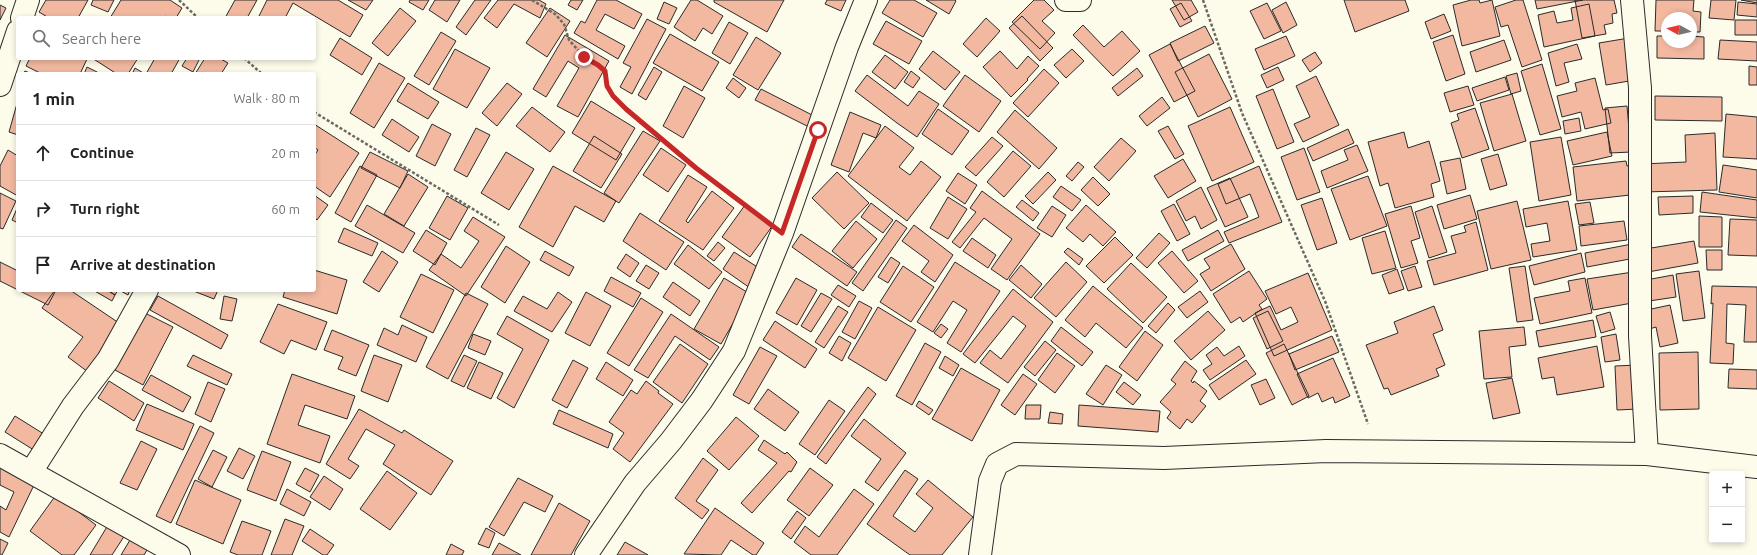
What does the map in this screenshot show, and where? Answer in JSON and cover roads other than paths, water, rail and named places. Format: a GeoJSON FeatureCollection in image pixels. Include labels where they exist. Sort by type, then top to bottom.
{"type":"FeatureCollection","features":[{"type":"Feature","properties":{"kind":"street"},"geometry":{"type":"LineString","coordinates":[[23,16],[28,0]]}},
{"type":"Feature","properties":{"kind":"street"},"geometry":{"type":"LineString","coordinates":[[586,555],[635,483],[671,441],[702,400],[734,351],[782,233],[847,47],[866,0]]}},
{"type":"Feature","properties":{"kind":"street"},"geometry":{"type":"LineString","coordinates":[[1066,0],[1080,0]]}},
{"type":"Feature","properties":{"kind":"street"},"geometry":{"type":"LineString","coordinates":[[1632,0],[1640,88],[1640,336],[1647,454]]}},
{"type":"Feature","properties":{"kind":"street"},"geometry":{"type":"LineString","coordinates":[[0,85],[16,37]]}},
{"type":"Feature","properties":{"kind":"street"},"geometry":{"type":"LineString","coordinates":[[31,472],[73,406],[108,360],[145,292]]}},
{"type":"Feature","properties":{"kind":"street"},"geometry":{"type":"LineString","coordinates":[[980,555],[990,481],[997,464],[1016,454],[1164,458],[1326,451],[1647,454],[1757,467]]}},
{"type":"Feature","properties":{"kind":"street"},"geometry":{"type":"LineString","coordinates":[[0,455],[179,555]]}}]}
